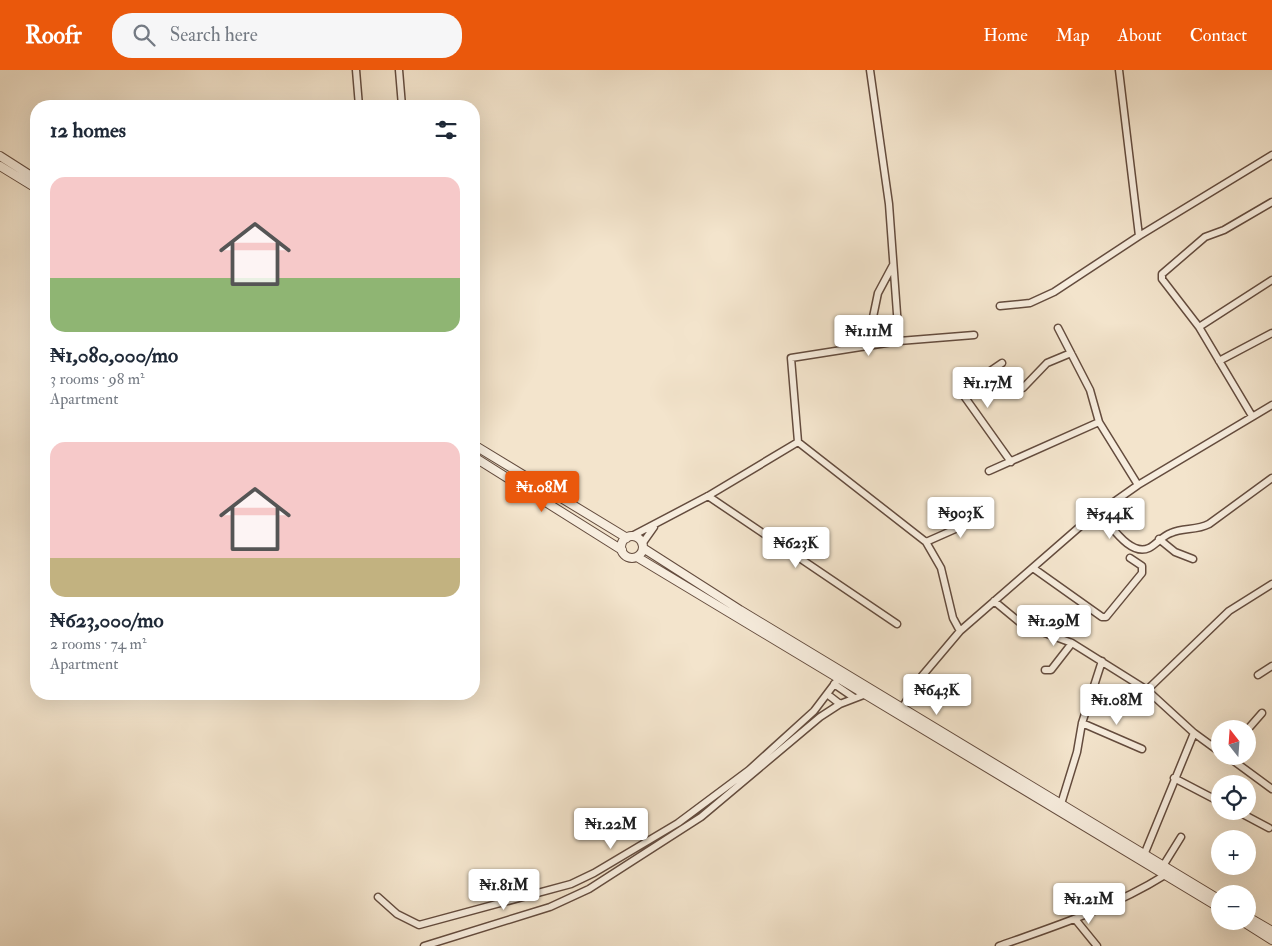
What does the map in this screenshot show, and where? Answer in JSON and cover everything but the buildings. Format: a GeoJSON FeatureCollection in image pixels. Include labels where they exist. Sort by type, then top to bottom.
{"type":"FeatureCollection","features":[{"type":"Feature","properties":{"kind":"street"},"geometry":{"type":"LineString","coordinates":[[356,70],[360,88],[359,100]]}},
{"type":"Feature","properties":{"kind":"street"},"geometry":{"type":"LineString","coordinates":[[399,70],[402,100]]}},
{"type":"Feature","properties":{"kind":"street"},"geometry":{"type":"LineString","coordinates":[[870,70],[889,204],[898,341]]}},
{"type":"Feature","properties":{"kind":"street"},"geometry":{"type":"LineString","coordinates":[[1118,70],[1139,236]]}},
{"type":"Feature","properties":{"kind":"street"},"geometry":{"type":"LineString","coordinates":[[1000,306],[1030,303],[1054,292],[1139,236],[1272,155]]}},
{"type":"Feature","properties":{"kind":"street"},"geometry":{"type":"LineString","coordinates":[[0,156],[30,175]]}},
{"type":"Feature","properties":{"kind":"street"},"geometry":{"type":"LineString","coordinates":[[0,166],[30,184]]}},
{"type":"Feature","properties":{"kind":"street"},"geometry":{"type":"LineString","coordinates":[[1252,416],[1199,327],[1162,279],[1162,274],[1205,237],[1224,230],[1272,202]]}},
{"type":"Feature","properties":{"kind":"street"},"geometry":{"type":"LineString","coordinates":[[867,346],[878,293],[893,264]]}},
{"type":"Feature","properties":{"kind":"street"},"geometry":{"type":"LineString","coordinates":[[1199,327],[1272,280]]}},
{"type":"Feature","properties":{"kind":"street"},"geometry":{"type":"LineString","coordinates":[[1058,328],[1090,390],[1099,422],[1138,485]]}},
{"type":"Feature","properties":{"kind":"street"},"geometry":{"type":"LineString","coordinates":[[1219,361],[1272,333]]}},
{"type":"Feature","properties":{"kind":"street"},"geometry":{"type":"LineString","coordinates":[[960,631],[953,618],[941,568],[926,542],[798,442],[791,358],[898,341],[974,335]]}},
{"type":"Feature","properties":{"kind":"street"},"geometry":{"type":"LineString","coordinates":[[1023,388],[1047,363],[1071,353]]}},
{"type":"Feature","properties":{"kind":"street"},"geometry":{"type":"LineString","coordinates":[[1002,363],[980,378],[964,396],[1011,462]]}},
{"type":"Feature","properties":{"kind":"street"},"geometry":{"type":"LineString","coordinates":[[902,708],[922,676],[960,631],[994,600],[1099,513],[1138,485],[1272,405]]}},
{"type":"Feature","properties":{"kind":"street"},"geometry":{"type":"LineString","coordinates":[[989,471],[1099,422]]}},
{"type":"Feature","properties":{"kind":"street"},"geometry":{"type":"LineString","coordinates":[[622,550],[622,544],[629,537],[654,526],[708,496],[798,442]]}},
{"type":"Feature","properties":{"kind":"street"},"geometry":{"type":"LineString","coordinates":[[480,450],[629,537],[638,538],[643,546],[902,708],[1211,895]]}},
{"type":"Feature","properties":{"kind":"street"},"geometry":{"type":"LineString","coordinates":[[480,462],[622,550],[629,558],[637,557],[837,681],[866,694],[1211,903]]}},
{"type":"Feature","properties":{"kind":"street"},"geometry":{"type":"LineString","coordinates":[[1099,513],[1137,550],[1152,547],[1159,539],[1172,532],[1201,528],[1272,478]]}},
{"type":"Feature","properties":{"kind":"street"},"geometry":{"type":"LineString","coordinates":[[708,496],[897,624]]}},
{"type":"Feature","properties":{"kind":"street"},"geometry":{"type":"LineString","coordinates":[[926,542],[987,515]]}},
{"type":"Feature","properties":{"kind":"street"},"geometry":{"type":"LineString","coordinates":[[637,557],[654,526]]}},
{"type":"Feature","properties":{"kind":"street"},"geometry":{"type":"LineString","coordinates":[[1159,539],[1175,552],[1193,559]]}},
{"type":"Feature","properties":{"kind":"street"},"geometry":{"type":"LineString","coordinates":[[1032,568],[1102,617],[1106,617],[1142,573],[1142,566],[1130,558]]}},
{"type":"Feature","properties":{"kind":"street"},"geometry":{"type":"LineString","coordinates":[[1147,690],[1229,611],[1272,584]]}},
{"type":"Feature","properties":{"kind":"street"},"geometry":{"type":"LineString","coordinates":[[994,600],[1023,625],[1072,643],[1147,690],[1194,733],[1211,745]]}},
{"type":"Feature","properties":{"kind":"street"},"geometry":{"type":"LineString","coordinates":[[1045,670],[1051,670],[1072,643]]}},
{"type":"Feature","properties":{"kind":"street"},"geometry":{"type":"LineString","coordinates":[[1061,804],[1077,752],[1082,723],[1102,661]]}},
{"type":"Feature","properties":{"kind":"street"},"geometry":{"type":"LineString","coordinates":[[1258,675],[1272,666]]}},
{"type":"Feature","properties":{"kind":"street"},"geometry":{"type":"LineString","coordinates":[[378,897],[396,914],[419,925],[571,884],[594,873],[678,823],[714,798],[814,711],[837,681]]}},
{"type":"Feature","properties":{"kind":"street"},"geometry":{"type":"LineString","coordinates":[[837,681],[853,697]]}},
{"type":"Feature","properties":{"kind":"street"},"geometry":{"type":"LineString","coordinates":[[827,694],[840,704]]}},
{"type":"Feature","properties":{"kind":"street"},"geometry":{"type":"LineString","coordinates":[[424,946],[550,907],[589,889],[701,818],[820,717],[853,697],[866,694]]}},
{"type":"Feature","properties":{"kind":"street"},"geometry":{"type":"LineString","coordinates":[[1256,720],[1262,713]]}},
{"type":"Feature","properties":{"kind":"street"},"geometry":{"type":"LineString","coordinates":[[1082,723],[1142,749]]}},
{"type":"Feature","properties":{"kind":"street"},"geometry":{"type":"LineString","coordinates":[[1144,855],[1194,733]]}},
{"type":"Feature","properties":{"kind":"street"},"geometry":{"type":"LineString","coordinates":[[1239,765],[1272,790]]}},
{"type":"Feature","properties":{"kind":"street"},"geometry":{"type":"LineString","coordinates":[[1174,778],[1211,797]]}},
{"type":"Feature","properties":{"kind":"street"},"geometry":{"type":"LineString","coordinates":[[1254,820],[1270,828]]}},
{"type":"Feature","properties":{"kind":"street"},"geometry":{"type":"LineString","coordinates":[[1163,866],[1181,837]]}},
{"type":"Feature","properties":{"kind":"street"},"geometry":{"type":"LineString","coordinates":[[999,946],[1075,919],[1138,892],[1165,875]]}},
{"type":"Feature","properties":{"kind":"street"},"geometry":{"type":"LineString","coordinates":[[1075,919],[1097,946]]}},
{"type":"Feature","properties":{"kind":"street"},"geometry":{"type":"LineString","coordinates":[[1256,922],[1272,931]]}},
{"type":"Feature","properties":{"kind":"street"},"geometry":{"type":"LineString","coordinates":[[1256,930],[1272,940]]}}]}
